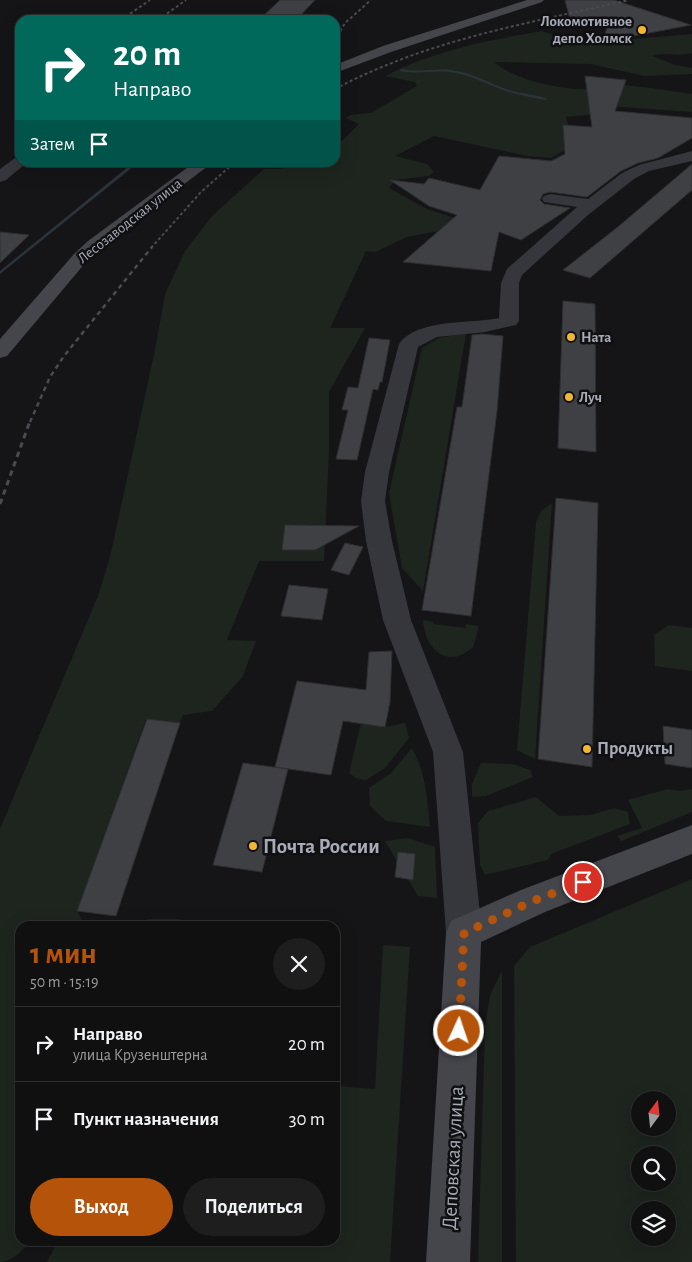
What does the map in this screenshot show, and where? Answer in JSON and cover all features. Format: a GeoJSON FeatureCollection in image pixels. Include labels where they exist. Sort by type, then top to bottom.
{"type":"FeatureCollection","features":[{"type":"Feature","properties":{"kind":"main road"},"geometry":{"type":"LineString","coordinates":[[340,67],[387,49],[538,0]]}},
{"type":"Feature","properties":{"kind":"main road","name":"Лесозаводская улица"},"geometry":{"type":"LineString","coordinates":[[0,352],[80,258],[94,245],[199,167]]}},
{"type":"Feature","properties":{"kind":"main road"},"geometry":{"type":"LineString","coordinates":[[464,933],[533,901],[692,839]]}},
{"type":"Feature","properties":{"kind":"main road","name":"Деповская улица"},"geometry":{"type":"LineString","coordinates":[[448,1262],[464,933]]}},
{"type":"Feature","properties":{"kind":"street"},"geometry":{"type":"LineString","coordinates":[[464,933],[448,752],[397,620],[379,541],[373,500],[377,472],[409,344],[420,335],[445,329],[482,327],[509,321],[510,284],[513,273],[590,204],[628,176],[644,168],[692,156]]}},
{"type":"Feature","properties":{"kind":"street"},"geometry":{"type":"LineString","coordinates":[[0,177],[15,165]]}},
{"type":"Feature","properties":{"kind":"street"},"geometry":{"type":"LineString","coordinates":[[550,199],[590,204]]}},
{"type":"Feature","properties":{"kind":"shaded area"},"geometry":{"type":"Polygon","coordinates":[[[542,31],[593,43],[621,38],[633,39],[692,34],[692,53],[652,56],[675,65],[692,68],[692,74],[644,76],[591,64],[494,62],[515,75],[555,86],[593,89],[619,85],[692,94],[692,112],[608,106],[606,113],[566,117],[573,145],[551,158],[527,156],[434,136],[395,156],[427,164],[434,172],[429,176],[395,180],[389,188],[427,209],[466,222],[459,227],[407,237],[375,252],[366,251],[330,328],[365,328],[329,392],[329,450],[324,561],[259,561],[227,640],[256,641],[243,676],[212,711],[183,715],[180,723],[146,719],[77,911],[82,921],[15,921],[15,1246],[26,1246],[17,1255],[0,1262],[0,829],[98,596],[110,557],[155,350],[165,294],[185,251],[212,216],[264,169],[340,167],[340,143],[359,124],[346,118],[350,115],[371,113],[417,86],[415,82],[385,76],[423,59],[482,42],[542,31]]]}},
{"type":"Feature","properties":{"kind":"shaded area"},"geometry":{"type":"Polygon","coordinates":[[[466,333],[423,591],[402,568],[389,493],[422,348],[439,338],[466,333]]]}},
{"type":"Feature","properties":{"kind":"shaded area"},"geometry":{"type":"Polygon","coordinates":[[[552,503],[535,759],[517,750],[536,522],[541,511],[552,503]]]}},
{"type":"Feature","properties":{"kind":"shaded area"},"geometry":{"type":"Polygon","coordinates":[[[423,620],[433,622],[433,624],[465,628],[466,624],[479,626],[473,647],[464,654],[455,657],[439,653],[428,640],[423,620]]]}},
{"type":"Feature","properties":{"kind":"shaded area"},"geometry":{"type":"Polygon","coordinates":[[[669,625],[692,628],[692,671],[655,666],[654,635],[669,625]]]}},
{"type":"Feature","properties":{"kind":"shaded area"},"geometry":{"type":"Polygon","coordinates":[[[361,723],[385,727],[405,723],[409,738],[385,768],[366,780],[356,778],[349,773],[361,723]]]}},
{"type":"Feature","properties":{"kind":"shaded area"},"geometry":{"type":"Polygon","coordinates":[[[412,748],[423,776],[430,827],[386,821],[370,806],[369,788],[391,773],[412,748]]]}},
{"type":"Feature","properties":{"kind":"shaded area"},"geometry":{"type":"Polygon","coordinates":[[[481,763],[513,764],[530,770],[533,777],[486,796],[472,797],[472,784],[481,763]]]}},
{"type":"Feature","properties":{"kind":"shaded area"},"geometry":{"type":"Polygon","coordinates":[[[668,789],[680,791],[692,789],[692,812],[621,841],[617,836],[642,828],[628,800],[668,789]]]}},
{"type":"Feature","properties":{"kind":"shaded area"},"geometry":{"type":"Polygon","coordinates":[[[536,797],[559,816],[591,815],[615,808],[628,812],[630,824],[551,854],[548,860],[485,875],[480,865],[478,823],[488,811],[536,797]]]}},
{"type":"Feature","properties":{"kind":"shaded area"},"geometry":{"type":"Polygon","coordinates":[[[408,838],[435,847],[437,898],[418,896],[385,841],[408,838]]]}},
{"type":"Feature","properties":{"kind":"shaded area"},"geometry":{"type":"Polygon","coordinates":[[[692,879],[692,1262],[516,1262],[514,966],[530,947],[692,879]]]}},
{"type":"Feature","properties":{"kind":"shaded area"},"geometry":{"type":"Polygon","coordinates":[[[148,919],[180,919],[181,921],[146,921],[148,919]]]}},
{"type":"Feature","properties":{"kind":"shaded area"},"geometry":{"type":"Polygon","coordinates":[[[383,945],[410,947],[390,1262],[47,1262],[55,1246],[340,1246],[340,1086],[375,1089],[383,945]]]}},
{"type":"Feature","properties":{"kind":"shaded area"},"geometry":{"type":"Polygon","coordinates":[[[502,970],[502,1262],[478,1262],[485,1027],[490,996],[502,970]]]}},
{"type":"Feature","properties":{"kind":"building"},"geometry":{"type":"Polygon","coordinates":[[[280,0],[315,0],[301,15],[264,15],[280,0]]]}},
{"type":"Feature","properties":{"kind":"building"},"geometry":{"type":"Polygon","coordinates":[[[565,0],[614,0],[691,25],[602,42],[607,28],[569,16],[565,0]]]}},
{"type":"Feature","properties":{"kind":"building"},"geometry":{"type":"Polygon","coordinates":[[[585,76],[626,80],[615,111],[692,118],[692,138],[658,158],[638,163],[621,171],[587,197],[550,192],[543,194],[540,200],[544,204],[570,208],[521,240],[499,232],[491,271],[403,262],[457,215],[429,206],[390,180],[424,184],[429,178],[480,190],[499,156],[551,161],[565,154],[563,125],[592,127],[585,76]]]}},
{"type":"Feature","properties":{"kind":"building"},"geometry":{"type":"Polygon","coordinates":[[[692,164],[692,190],[590,278],[563,270],[619,226],[692,164]]]}},
{"type":"Feature","properties":{"kind":"building"},"geometry":{"type":"Polygon","coordinates":[[[0,232],[29,235],[0,263],[0,232]]]}},
{"type":"Feature","properties":{"kind":"building"},"geometry":{"type":"Polygon","coordinates":[[[563,301],[595,304],[596,452],[558,448],[563,301]]]}},
{"type":"Feature","properties":{"kind":"building"},"geometry":{"type":"Polygon","coordinates":[[[472,335],[503,336],[497,411],[471,616],[422,610],[457,407],[462,407],[472,335]]]}},
{"type":"Feature","properties":{"kind":"building"},"geometry":{"type":"Polygon","coordinates":[[[369,338],[390,340],[382,382],[380,382],[378,390],[373,389],[357,460],[336,459],[348,410],[342,410],[348,387],[358,388],[369,338]]]}},
{"type":"Feature","properties":{"kind":"building"},"geometry":{"type":"Polygon","coordinates":[[[556,498],[598,503],[592,767],[538,759],[556,498]]]}},
{"type":"Feature","properties":{"kind":"building"},"geometry":{"type":"Polygon","coordinates":[[[285,525],[359,526],[315,550],[282,550],[285,525]]]}},
{"type":"Feature","properties":{"kind":"building"},"geometry":{"type":"Polygon","coordinates":[[[345,543],[363,547],[349,575],[331,570],[345,543]]]}},
{"type":"Feature","properties":{"kind":"building"},"geometry":{"type":"Polygon","coordinates":[[[289,585],[328,589],[322,620],[281,616],[289,585]]]}},
{"type":"Feature","properties":{"kind":"building"},"geometry":{"type":"Polygon","coordinates":[[[392,651],[390,702],[385,727],[343,721],[331,775],[275,767],[297,681],[366,690],[369,652],[392,651]]]}},
{"type":"Feature","properties":{"kind":"building"},"geometry":{"type":"Polygon","coordinates":[[[147,719],[180,723],[116,916],[77,911],[147,719]]]}},
{"type":"Feature","properties":{"kind":"building"},"geometry":{"type":"Polygon","coordinates":[[[663,726],[692,730],[692,768],[665,764],[663,726]]]}},
{"type":"Feature","properties":{"kind":"building"},"geometry":{"type":"Polygon","coordinates":[[[243,763],[288,769],[262,872],[213,865],[243,763]]]}},
{"type":"Feature","properties":{"kind":"building"},"geometry":{"type":"Polygon","coordinates":[[[398,852],[415,854],[413,880],[395,877],[398,852]]]}},
{"type":"Feature","properties":{"kind":"waterway"},"geometry":{"type":"LineString","coordinates":[[401,70],[414,72],[459,72],[508,91],[545,99]]}},
{"type":"Feature","properties":{"kind":"waterway"},"geometry":{"type":"LineString","coordinates":[[0,273],[131,167]]}},
{"type":"Feature","properties":{"kind":"railway"},"geometry":{"type":"LineString","coordinates":[[128,15],[150,0]]}},
{"type":"Feature","properties":{"kind":"railway"},"geometry":{"type":"LineString","coordinates":[[165,15],[186,0]]}},
{"type":"Feature","properties":{"kind":"railway"},"geometry":{"type":"LineString","coordinates":[[340,32],[345,23],[371,0]]}},
{"type":"Feature","properties":{"kind":"railway"},"geometry":{"type":"LineString","coordinates":[[340,87],[407,57],[443,45],[629,0]]}},
{"type":"Feature","properties":{"kind":"railway"},"geometry":{"type":"LineString","coordinates":[[151,248],[201,192],[229,167]]}},
{"type":"Feature","properties":{"kind":"railway"},"geometry":{"type":"LineString","coordinates":[[30,422],[50,377],[64,356],[152,247]]}},
{"type":"Feature","properties":{"kind":"railway"},"geometry":{"type":"LineString","coordinates":[[0,504],[30,421]]}},
{"type":"Feature","properties":{"kind":"place","name":"Локомотивное депо Холмск"},"geometry":{"type":"Point","coordinates":[642,30]}},
{"type":"Feature","properties":{"kind":"place","name":"Ната"},"geometry":{"type":"Point","coordinates":[571,337]}},
{"type":"Feature","properties":{"kind":"place","name":"Луч"},"geometry":{"type":"Point","coordinates":[569,397]}},
{"type":"Feature","properties":{"kind":"place","name":"Продукты"},"geometry":{"type":"Point","coordinates":[587,749]}},
{"type":"Feature","properties":{"kind":"place","name":"Почта России"},"geometry":{"type":"Point","coordinates":[253,846]}},
{"type":"Feature","properties":{"kind":"route"},"geometry":{"type":"LineString","coordinates":[[459,1031],[464,933],[533,901],[583,882]]}}]}
